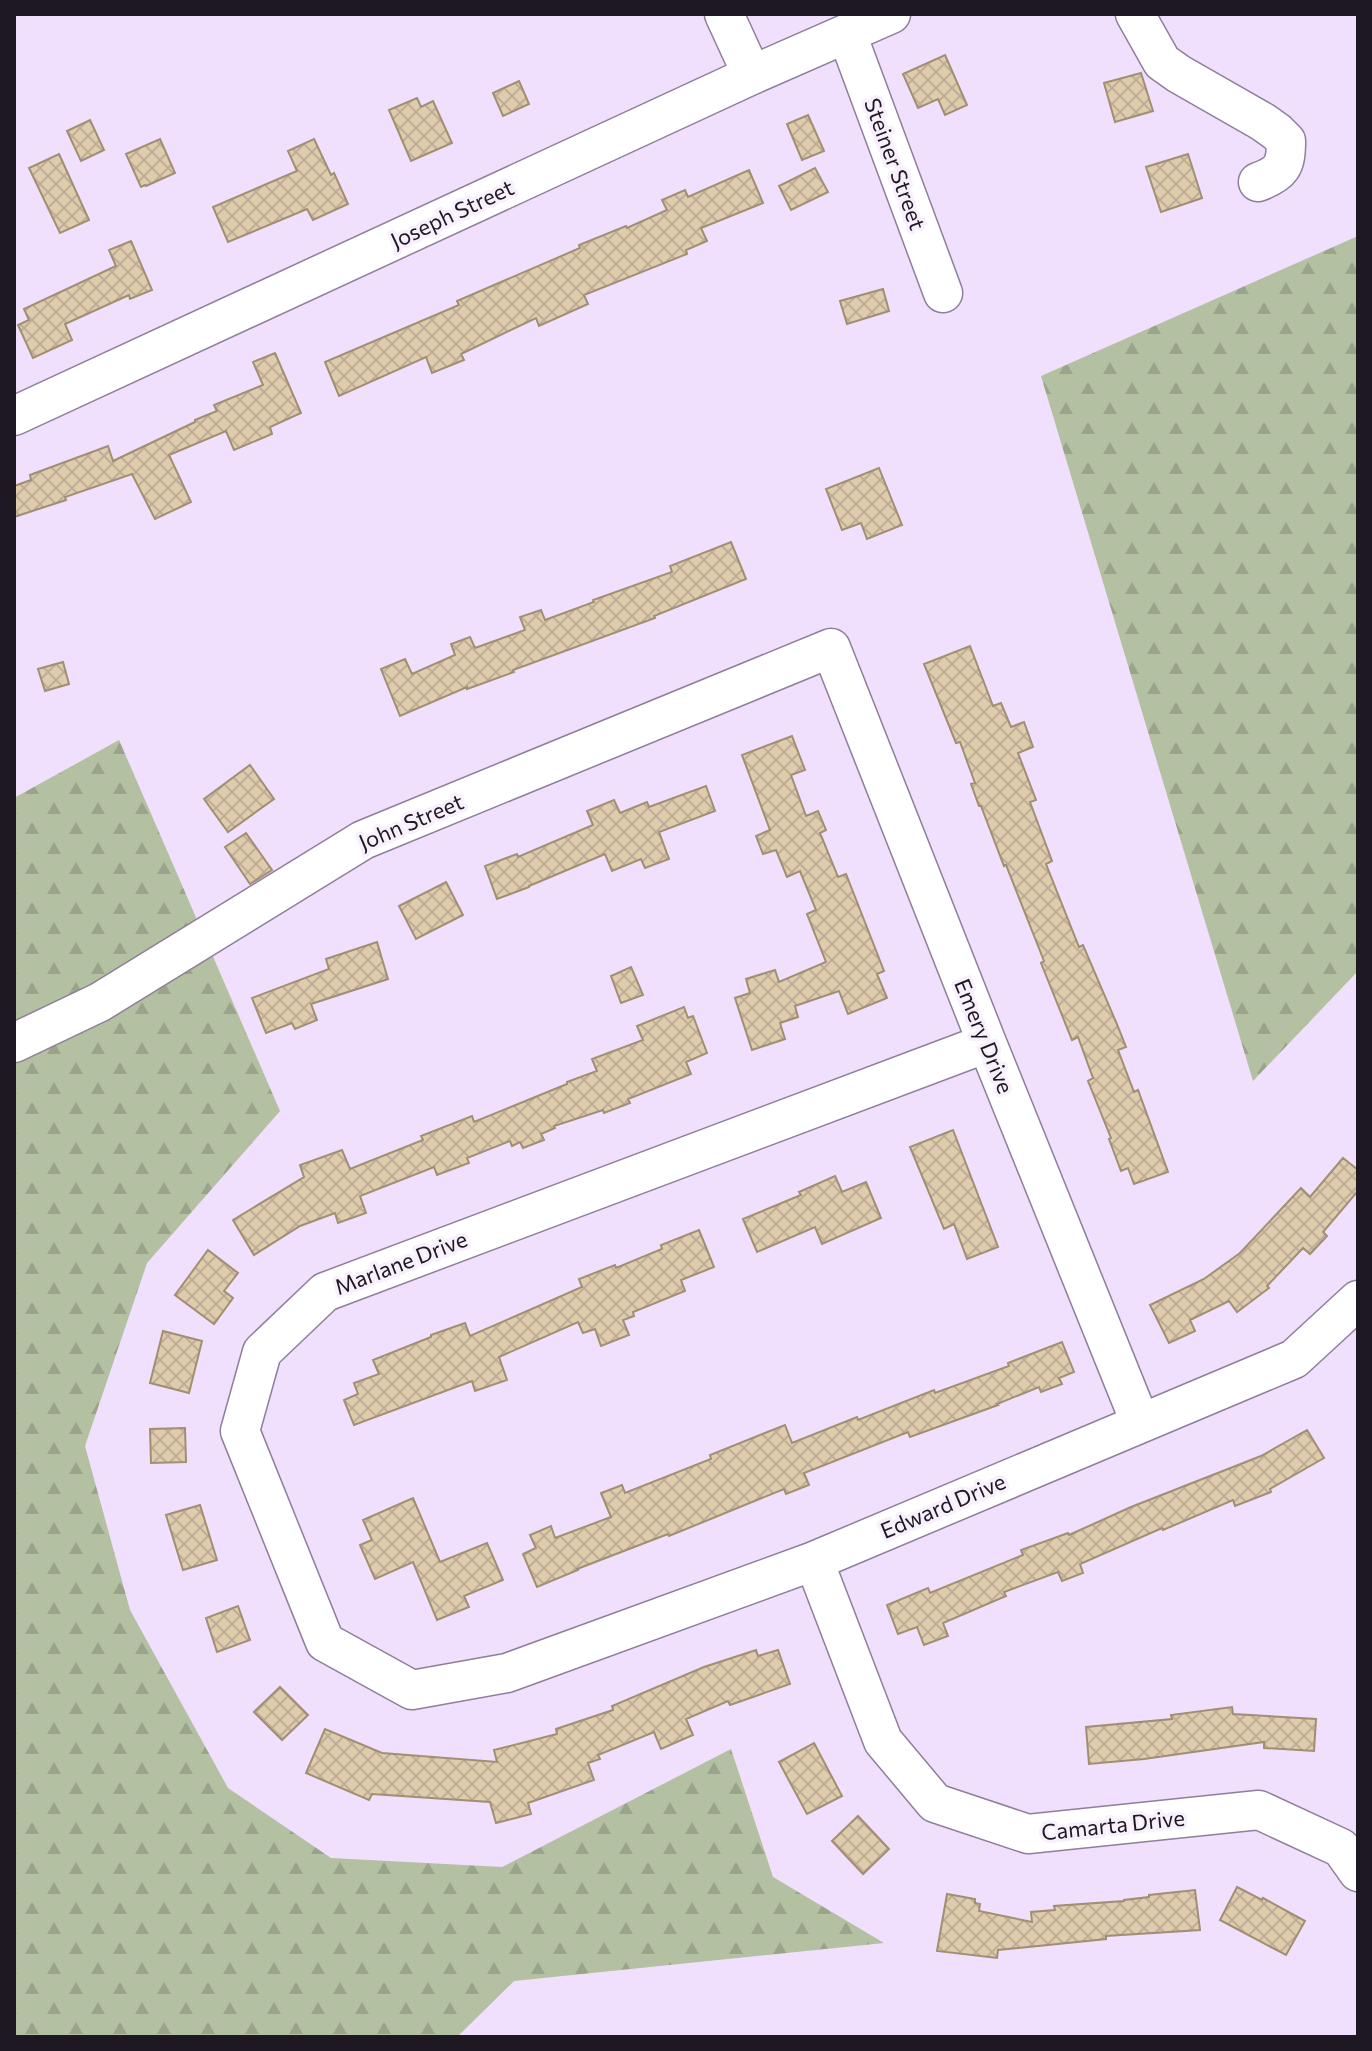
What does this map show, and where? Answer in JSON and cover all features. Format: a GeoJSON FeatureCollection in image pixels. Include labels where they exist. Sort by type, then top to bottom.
{"type":"FeatureCollection","features":[{"type":"Feature","properties":{"kind":"street"},"geometry":{"type":"LineString","coordinates":[[724,14],[752,75]]}},
{"type":"Feature","properties":{"kind":"street","name":"Joseph Street"},"geometry":{"type":"LineString","coordinates":[[14,416],[752,75],[891,14]]}},
{"type":"Feature","properties":{"kind":"street"},"geometry":{"type":"LineString","coordinates":[[1135,14],[1162,62],[1263,122],[1286,141],[1283,167],[1274,176],[1258,182]]}},
{"type":"Feature","properties":{"kind":"street","name":"Steiner Street"},"geometry":{"type":"LineString","coordinates":[[847,34],[943,293]]}},
{"type":"Feature","properties":{"kind":"street","name":"John Street"},"geometry":{"type":"LineString","coordinates":[[14,1043],[100,1002],[363,840],[831,648]]}},
{"type":"Feature","properties":{"kind":"street","name":"Emery Drive"},"geometry":{"type":"LineString","coordinates":[[831,648],[1140,1422]]}},
{"type":"Feature","properties":{"kind":"street","name":"Marlane Drive"},"geometry":{"type":"LineString","coordinates":[[507,1673],[412,1690],[325,1642],[240,1431],[262,1352],[325,1292],[987,1043]]}},
{"type":"Feature","properties":{"kind":"street","name":"Edward Drive"},"geometry":{"type":"LineString","coordinates":[[507,1673],[814,1561],[1294,1359],[1358,1300]]}},
{"type":"Feature","properties":{"kind":"street","name":"Camarta Drive"},"geometry":{"type":"LineString","coordinates":[[814,1561],[883,1741],[935,1803],[1028,1834],[1259,1810],[1341,1848],[1358,1872]]}},
{"type":"Feature","properties":{"kind":"green space"},"geometry":{"type":"Polygon","coordinates":[[[1358,236],[1358,971],[1253,1081],[1041,376],[1358,236]]]}},
{"type":"Feature","properties":{"kind":"green space"},"geometry":{"type":"Polygon","coordinates":[[[119,740],[280,1111],[147,1263],[85,1446],[130,1610],[228,1788],[331,1858],[502,1867],[731,1749],[773,1877],[884,1943],[514,1981],[457,2037],[14,2037],[14,798],[119,740]]]}},
{"type":"Feature","properties":{"kind":"building"},"geometry":{"type":"Polygon","coordinates":[[[945,55],[967,105],[945,115],[938,99],[918,108],[903,74],[945,55]]]}},
{"type":"Feature","properties":{"kind":"building"},"geometry":{"type":"Polygon","coordinates":[[[1141,73],[1153,111],[1115,122],[1104,83],[1141,73]]]}},
{"type":"Feature","properties":{"kind":"building"},"geometry":{"type":"Polygon","coordinates":[[[519,81],[529,104],[503,116],[493,93],[519,81]]]}},
{"type":"Feature","properties":{"kind":"building"},"geometry":{"type":"Polygon","coordinates":[[[417,98],[421,107],[433,101],[452,143],[411,161],[389,110],[417,98]]]}},
{"type":"Feature","properties":{"kind":"building"},"geometry":{"type":"Polygon","coordinates":[[[808,115],[824,151],[802,160],[787,124],[808,115]]]}},
{"type":"Feature","properties":{"kind":"building"},"geometry":{"type":"Polygon","coordinates":[[[90,120],[104,150],[81,161],[67,131],[90,120]]]}},
{"type":"Feature","properties":{"kind":"building"},"geometry":{"type":"Polygon","coordinates":[[[160,139],[175,173],[141,187],[126,154],[160,139]]]}},
{"type":"Feature","properties":{"kind":"building"},"geometry":{"type":"Polygon","coordinates":[[[314,139],[348,204],[313,220],[307,209],[228,242],[213,207],[297,171],[288,151],[314,139]]]}},
{"type":"Feature","properties":{"kind":"building"},"geometry":{"type":"Polygon","coordinates":[[[59,154],[89,220],[60,233],[29,168],[59,154]]]}},
{"type":"Feature","properties":{"kind":"building"},"geometry":{"type":"Polygon","coordinates":[[[1188,154],[1202,198],[1161,212],[1146,167],[1188,154]]]}},
{"type":"Feature","properties":{"kind":"building"},"geometry":{"type":"Polygon","coordinates":[[[815,168],[828,192],[791,210],[779,186],[815,168]]]}},
{"type":"Feature","properties":{"kind":"building"},"geometry":{"type":"Polygon","coordinates":[[[749,170],[763,203],[701,228],[707,241],[686,250],[687,254],[584,295],[588,304],[539,326],[536,318],[461,354],[464,360],[432,373],[426,357],[339,396],[325,362],[459,305],[457,301],[580,248],[579,245],[667,210],[662,200],[685,190],[688,197],[749,170]]]}},
{"type":"Feature","properties":{"kind":"building"},"geometry":{"type":"Polygon","coordinates":[[[131,241],[152,290],[130,299],[129,295],[65,324],[72,340],[33,358],[18,325],[29,320],[24,309],[116,266],[109,250],[131,241]]]}},
{"type":"Feature","properties":{"kind":"building"},"geometry":{"type":"Polygon","coordinates":[[[883,289],[889,311],[847,324],[840,301],[883,289]]]}},
{"type":"Feature","properties":{"kind":"building"},"geometry":{"type":"Polygon","coordinates":[[[275,353],[301,413],[270,427],[272,434],[234,450],[226,431],[169,455],[191,502],[155,519],[132,474],[14,517],[14,486],[31,480],[30,475],[108,446],[113,461],[195,422],[217,411],[214,405],[263,385],[253,362],[275,353]]]}},
{"type":"Feature","properties":{"kind":"building"},"geometry":{"type":"Polygon","coordinates":[[[879,468],[902,525],[867,539],[861,523],[842,530],[826,489],[879,468]]]}},
{"type":"Feature","properties":{"kind":"building"},"geometry":{"type":"Polygon","coordinates":[[[731,542],[746,579],[655,618],[467,687],[400,716],[381,669],[405,659],[412,674],[455,655],[451,644],[470,637],[475,648],[525,630],[520,617],[541,610],[545,620],[672,572],[670,566],[731,542]]]}},
{"type":"Feature","properties":{"kind":"building"},"geometry":{"type":"Polygon","coordinates":[[[970,646],[993,706],[1001,703],[1011,727],[1024,722],[1033,747],[1018,753],[1036,800],[1030,802],[1052,861],[1046,864],[1079,947],[1083,945],[1126,1047],[1118,1050],[1134,1092],[1138,1090],[1168,1172],[1134,1184],[1128,1168],[1121,1171],[1088,1081],[1093,1078],[1078,1037],[1072,1040],[1006,865],[979,806],[971,784],[975,783],[960,742],[956,743],[924,664],[970,646]]]}},
{"type":"Feature","properties":{"kind":"building"},"geometry":{"type":"Polygon","coordinates":[[[63,662],[69,684],[45,691],[38,669],[63,662]]]}},
{"type":"Feature","properties":{"kind":"building"},"geometry":{"type":"Polygon","coordinates":[[[792,736],[805,770],[791,775],[806,816],[818,811],[826,830],[820,833],[838,877],[846,874],[884,971],[877,974],[887,998],[848,1014],[839,991],[795,1006],[798,1017],[780,1023],[785,1039],[752,1050],[735,998],[750,993],[746,979],[775,970],[779,982],[826,962],[807,914],[816,910],[800,871],[787,877],[776,850],[763,854],[756,836],[770,830],[742,755],[792,736]]]}},
{"type":"Feature","properties":{"kind":"building"},"geometry":{"type":"Polygon","coordinates":[[[250,765],[274,799],[228,832],[204,799],[250,765]]]}},
{"type":"Feature","properties":{"kind":"building"},"geometry":{"type":"Polygon","coordinates":[[[706,786],[715,811],[659,832],[669,859],[645,868],[641,859],[612,871],[605,854],[497,899],[485,866],[517,854],[518,857],[593,825],[587,811],[614,800],[620,813],[647,802],[649,807],[706,786]]]}},
{"type":"Feature","properties":{"kind":"building"},"geometry":{"type":"Polygon","coordinates":[[[246,833],[272,870],[250,884],[225,847],[246,833]]]}},
{"type":"Feature","properties":{"kind":"building"},"geometry":{"type":"Polygon","coordinates":[[[446,882],[463,915],[416,939],[399,906],[446,882]]]}},
{"type":"Feature","properties":{"kind":"building"},"geometry":{"type":"Polygon","coordinates":[[[377,942],[388,979],[311,1004],[317,1020],[295,1029],[292,1023],[266,1033],[252,998],[329,969],[326,959],[377,942]]]}},
{"type":"Feature","properties":{"kind":"building"},"geometry":{"type":"Polygon","coordinates":[[[631,967],[643,995],[621,1003],[611,976],[631,967]]]}},
{"type":"Feature","properties":{"kind":"building"},"geometry":{"type":"Polygon","coordinates":[[[684,1007],[688,1018],[693,1016],[707,1053],[686,1062],[691,1074],[628,1099],[630,1103],[554,1126],[541,1134],[544,1140],[523,1148],[520,1142],[512,1146],[510,1141],[467,1158],[469,1163],[437,1175],[434,1167],[360,1196],[366,1213],[338,1223],[335,1213],[300,1226],[254,1255],[233,1220],[304,1177],[300,1165],[342,1150],[350,1169],[423,1140],[421,1136],[472,1116],[474,1122],[567,1084],[597,1071],[592,1059],[643,1040],[637,1026],[684,1007]]]}},
{"type":"Feature","properties":{"kind":"building"},"geometry":{"type":"Polygon","coordinates":[[[953,1130],[998,1247],[967,1259],[954,1224],[944,1229],[910,1147],[953,1130]]]}},
{"type":"Feature","properties":{"kind":"building"},"geometry":{"type":"Polygon","coordinates":[[[1343,1158],[1358,1170],[1358,1191],[1323,1232],[1327,1236],[1310,1254],[1303,1248],[1267,1286],[1269,1288],[1237,1312],[1229,1301],[1190,1320],[1195,1331],[1169,1343],[1150,1305],[1204,1279],[1240,1253],[1301,1188],[1310,1197],[1343,1158]]]}},
{"type":"Feature","properties":{"kind":"building"},"geometry":{"type":"Polygon","coordinates":[[[835,1176],[842,1192],[866,1182],[881,1218],[822,1244],[815,1227],[757,1252],[743,1219],[801,1195],[799,1192],[835,1176]]]}},
{"type":"Feature","properties":{"kind":"building"},"geometry":{"type":"Polygon","coordinates":[[[699,1230],[714,1267],[681,1280],[685,1291],[633,1312],[634,1316],[623,1320],[629,1335],[601,1346],[595,1329],[583,1333],[578,1322],[499,1357],[507,1380],[475,1391],[472,1381],[354,1425],[344,1400],[358,1394],[354,1383],[379,1374],[373,1360],[465,1323],[470,1336],[582,1287],[579,1279],[615,1265],[616,1268],[699,1230]]]}},
{"type":"Feature","properties":{"kind":"building"},"geometry":{"type":"Polygon","coordinates":[[[208,1250],[238,1273],[224,1291],[233,1298],[214,1324],[175,1295],[208,1250]]]}},
{"type":"Feature","properties":{"kind":"building"},"geometry":{"type":"Polygon","coordinates":[[[163,1331],[202,1341],[189,1393],[150,1383],[163,1331]]]}},
{"type":"Feature","properties":{"kind":"building"},"geometry":{"type":"Polygon","coordinates":[[[1062,1342],[1074,1372],[1059,1378],[1062,1384],[1041,1392],[1039,1387],[910,1437],[908,1432],[804,1473],[809,1485],[786,1494],[784,1489],[537,1587],[523,1554],[536,1548],[530,1535],[551,1526],[555,1538],[611,1517],[601,1493],[622,1485],[625,1493],[785,1425],[792,1443],[857,1417],[858,1420],[934,1390],[935,1393],[1009,1366],[1008,1363],[1062,1342]]]}},
{"type":"Feature","properties":{"kind":"building"},"geometry":{"type":"Polygon","coordinates":[[[185,1428],[186,1462],[151,1463],[150,1429],[185,1428]]]}},
{"type":"Feature","properties":{"kind":"building"},"geometry":{"type":"Polygon","coordinates":[[[1307,1430],[1324,1458],[1270,1489],[1271,1492],[1235,1506],[1233,1500],[1162,1528],[1080,1564],[1083,1573],[1062,1581],[1058,1572],[1004,1592],[1006,1596],[943,1623],[948,1636],[924,1645],[917,1627],[898,1634],[887,1605],[928,1588],[930,1593],[1023,1555],[1021,1550],[1069,1535],[1261,1456],[1307,1430]]]}},
{"type":"Feature","properties":{"kind":"building"},"geometry":{"type":"Polygon","coordinates":[[[413,1498],[440,1562],[487,1543],[503,1580],[464,1596],[469,1607],[437,1620],[413,1562],[375,1579],[360,1545],[372,1540],[363,1520],[413,1498]]]}},
{"type":"Feature","properties":{"kind":"building"},"geometry":{"type":"Polygon","coordinates":[[[200,1505],[217,1560],[183,1570],[166,1515],[200,1505]]]}},
{"type":"Feature","properties":{"kind":"building"},"geometry":{"type":"Polygon","coordinates":[[[238,1606],[250,1640],[217,1652],[206,1618],[238,1606]]]}},
{"type":"Feature","properties":{"kind":"building"},"geometry":{"type":"Polygon","coordinates":[[[756,1650],[758,1656],[778,1650],[790,1684],[730,1705],[728,1701],[686,1719],[693,1735],[661,1749],[654,1732],[598,1755],[600,1759],[588,1763],[594,1780],[528,1803],[531,1814],[496,1823],[490,1802],[372,1794],[369,1800],[306,1773],[325,1729],[382,1753],[497,1762],[494,1750],[557,1734],[556,1729],[613,1710],[612,1706],[704,1667],[756,1650]]]}},
{"type":"Feature","properties":{"kind":"building"},"geometry":{"type":"Polygon","coordinates":[[[280,1687],[308,1715],[282,1740],[254,1712],[280,1687]]]}},
{"type":"Feature","properties":{"kind":"building"},"geometry":{"type":"Polygon","coordinates":[[[1232,1707],[1233,1714],[1316,1719],[1314,1751],[1264,1748],[1264,1742],[1089,1764],[1086,1727],[1172,1719],[1171,1715],[1232,1707]]]}},
{"type":"Feature","properties":{"kind":"building"},"geometry":{"type":"Polygon","coordinates":[[[814,1743],[842,1796],[807,1814],[779,1762],[814,1743]]]}},
{"type":"Feature","properties":{"kind":"building"},"geometry":{"type":"Polygon","coordinates":[[[858,1816],[889,1849],[863,1874],[832,1841],[858,1816]]]}},
{"type":"Feature","properties":{"kind":"building"},"geometry":{"type":"Polygon","coordinates":[[[1237,1887],[1305,1921],[1286,1955],[1220,1920],[1237,1887]]]}},
{"type":"Feature","properties":{"kind":"building"},"geometry":{"type":"Polygon","coordinates":[[[1195,1890],[1200,1930],[1106,1936],[1106,1939],[998,1950],[997,1958],[937,1951],[947,1894],[975,1899],[975,1903],[980,1904],[979,1911],[1032,1922],[1031,1912],[1055,1910],[1054,1906],[1124,1901],[1195,1890]]]}}]}
